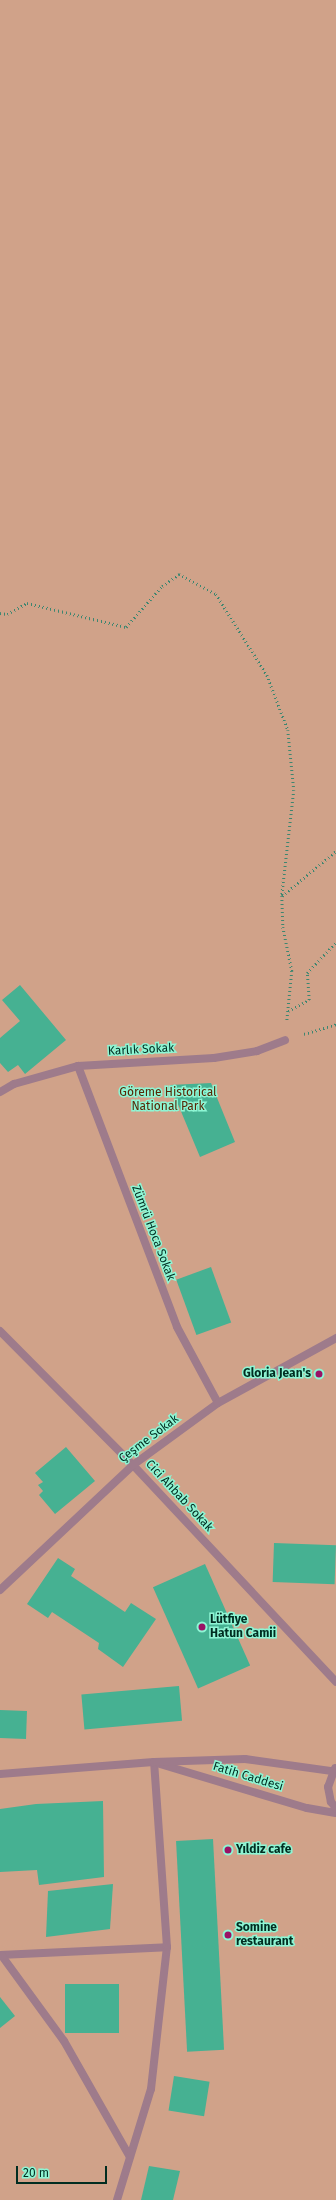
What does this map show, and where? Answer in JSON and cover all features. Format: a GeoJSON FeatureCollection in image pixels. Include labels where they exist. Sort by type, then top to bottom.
{"type":"FeatureCollection","features":[{"type":"Feature","properties":{"kind":"street","name":"Karlık Sokak"},"geometry":{"type":"LineString","coordinates":[[0,1092],[14,1084],[78,1066],[214,1058],[256,1051],[285,1040]]}},
{"type":"Feature","properties":{"kind":"street","name":"Zümrü Hoca Sokak"},"geometry":{"type":"LineString","coordinates":[[78,1066],[177,1327],[218,1403]]}},
{"type":"Feature","properties":{"kind":"street","name":"Cici Ahbab Sokak"},"geometry":{"type":"LineString","coordinates":[[0,1331],[134,1465],[336,1682]]}},
{"type":"Feature","properties":{"kind":"street","name":"Çeşme Sokak"},"geometry":{"type":"LineString","coordinates":[[0,1590],[134,1465],[218,1403],[336,1338]]}},
{"type":"Feature","properties":{"kind":"street","name":"Fatih Caddesi"},"geometry":{"type":"LineString","coordinates":[[0,1774],[154,1762],[245,1759],[334,1769]]}},
{"type":"Feature","properties":{"kind":"street","name":"Fatih Caddesi"},"geometry":{"type":"LineString","coordinates":[[154,1762],[307,1808],[336,1813]]}},
{"type":"Feature","properties":{"kind":"street"},"geometry":{"type":"LineString","coordinates":[[117,2200],[151,2089],[167,1947],[154,1762]]}},
{"type":"Feature","properties":{"kind":"street"},"geometry":{"type":"LineString","coordinates":[[334,1769],[328,1787],[331,1802],[336,1808]]}},
{"type":"Feature","properties":{"kind":"street"},"geometry":{"type":"LineString","coordinates":[[1,1955],[167,1947]]}},
{"type":"Feature","properties":{"kind":"street"},"geometry":{"type":"LineString","coordinates":[[1,1955],[64,2041],[130,2157]]}},
{"type":"Feature","properties":{"kind":"path"},"geometry":{"type":"LineString","coordinates":[[0,612],[7,614],[27,603],[126,627],[162,586],[179,574],[216,594],[267,675],[288,730],[294,790],[282,896],[283,927],[292,971],[285,1040],[336,1024]]}},
{"type":"Feature","properties":{"kind":"path"},"geometry":{"type":"LineString","coordinates":[[282,896],[336,851]]}},
{"type":"Feature","properties":{"kind":"path"},"geometry":{"type":"LineString","coordinates":[[288,1011],[309,1000],[307,973],[336,942]]}},
{"type":"Feature","properties":{"kind":"green space","name":"Göreme Historical National Park"},"geometry":{"type":"Polygon","coordinates":[[[0,0],[336,0],[336,2200],[0,2200],[0,0]]]}},
{"type":"Feature","properties":{"kind":"building"},"geometry":{"type":"Polygon","coordinates":[[[20,985],[66,1040],[25,1074],[18,1065],[8,1072],[0,1063],[0,1038],[20,1021],[2,1000],[20,985]]]}},
{"type":"Feature","properties":{"kind":"building"},"geometry":{"type":"Polygon","coordinates":[[[211,1083],[235,1142],[200,1157],[170,1085],[211,1083]]]}},
{"type":"Feature","properties":{"kind":"building"},"geometry":{"type":"Polygon","coordinates":[[[211,1267],[231,1322],[196,1335],[176,1280],[211,1267]]]}},
{"type":"Feature","properties":{"kind":"building"},"geometry":{"type":"Polygon","coordinates":[[[66,1447],[95,1481],[55,1514],[39,1495],[43,1491],[38,1485],[43,1482],[35,1473],[66,1447]]]}},
{"type":"Feature","properties":{"kind":"building"},"geometry":{"type":"Polygon","coordinates":[[[274,1543],[336,1545],[335,1584],[273,1582],[274,1543]]]}},
{"type":"Feature","properties":{"kind":"building"},"geometry":{"type":"Polygon","coordinates":[[[58,1558],[75,1569],[71,1576],[125,1612],[131,1603],[156,1619],[123,1667],[98,1649],[99,1643],[52,1612],[48,1618],[27,1604],[58,1558]]]}},
{"type":"Feature","properties":{"kind":"building","name":"Lütfiye Hatun Camii"},"geometry":{"type":"Polygon","coordinates":[[[205,1564],[250,1665],[198,1689],[153,1587],[205,1564]]]}},
{"type":"Feature","properties":{"kind":"building"},"geometry":{"type":"Polygon","coordinates":[[[179,1686],[182,1721],[84,1729],[81,1695],[179,1686]]]}},
{"type":"Feature","properties":{"kind":"building"},"geometry":{"type":"Polygon","coordinates":[[[0,1710],[27,1711],[26,1739],[0,1738],[0,1710]]]}},
{"type":"Feature","properties":{"kind":"building"},"geometry":{"type":"Polygon","coordinates":[[[103,1801],[104,1877],[39,1885],[37,1870],[0,1872],[0,1809],[36,1804],[103,1801]]]}},
{"type":"Feature","properties":{"kind":"building"},"geometry":{"type":"Polygon","coordinates":[[[213,1839],[224,2050],[187,2052],[176,1841],[213,1839]]]}},
{"type":"Feature","properties":{"kind":"building"},"geometry":{"type":"Polygon","coordinates":[[[113,1884],[110,1929],[46,1937],[48,1891],[113,1884]]]}},
{"type":"Feature","properties":{"kind":"building"},"geometry":{"type":"Polygon","coordinates":[[[65,1984],[119,1984],[119,2033],[65,2033],[65,1984]]]}},
{"type":"Feature","properties":{"kind":"building"},"geometry":{"type":"Polygon","coordinates":[[[0,1997],[15,2016],[0,2028],[0,1997]]]}},
{"type":"Feature","properties":{"kind":"building"},"geometry":{"type":"Polygon","coordinates":[[[174,2076],[210,2082],[204,2116],[169,2111],[174,2076]]]}},
{"type":"Feature","properties":{"kind":"building"},"geometry":{"type":"Polygon","coordinates":[[[149,2166],[180,2171],[173,2200],[141,2200],[149,2166]]]}},
{"type":"Feature","properties":{"kind":"place","name":"Gloria Jean's"},"geometry":{"type":"Point","coordinates":[319,1374]}},
{"type":"Feature","properties":{"kind":"place","name":"Lütfiye Hatun Camii"},"geometry":{"type":"Point","coordinates":[202,1627]}},
{"type":"Feature","properties":{"kind":"place","name":"Yıldiz cafe"},"geometry":{"type":"Point","coordinates":[228,1850]}},
{"type":"Feature","properties":{"kind":"place","name":"Somine restaurant"},"geometry":{"type":"Point","coordinates":[228,1935]}}]}
